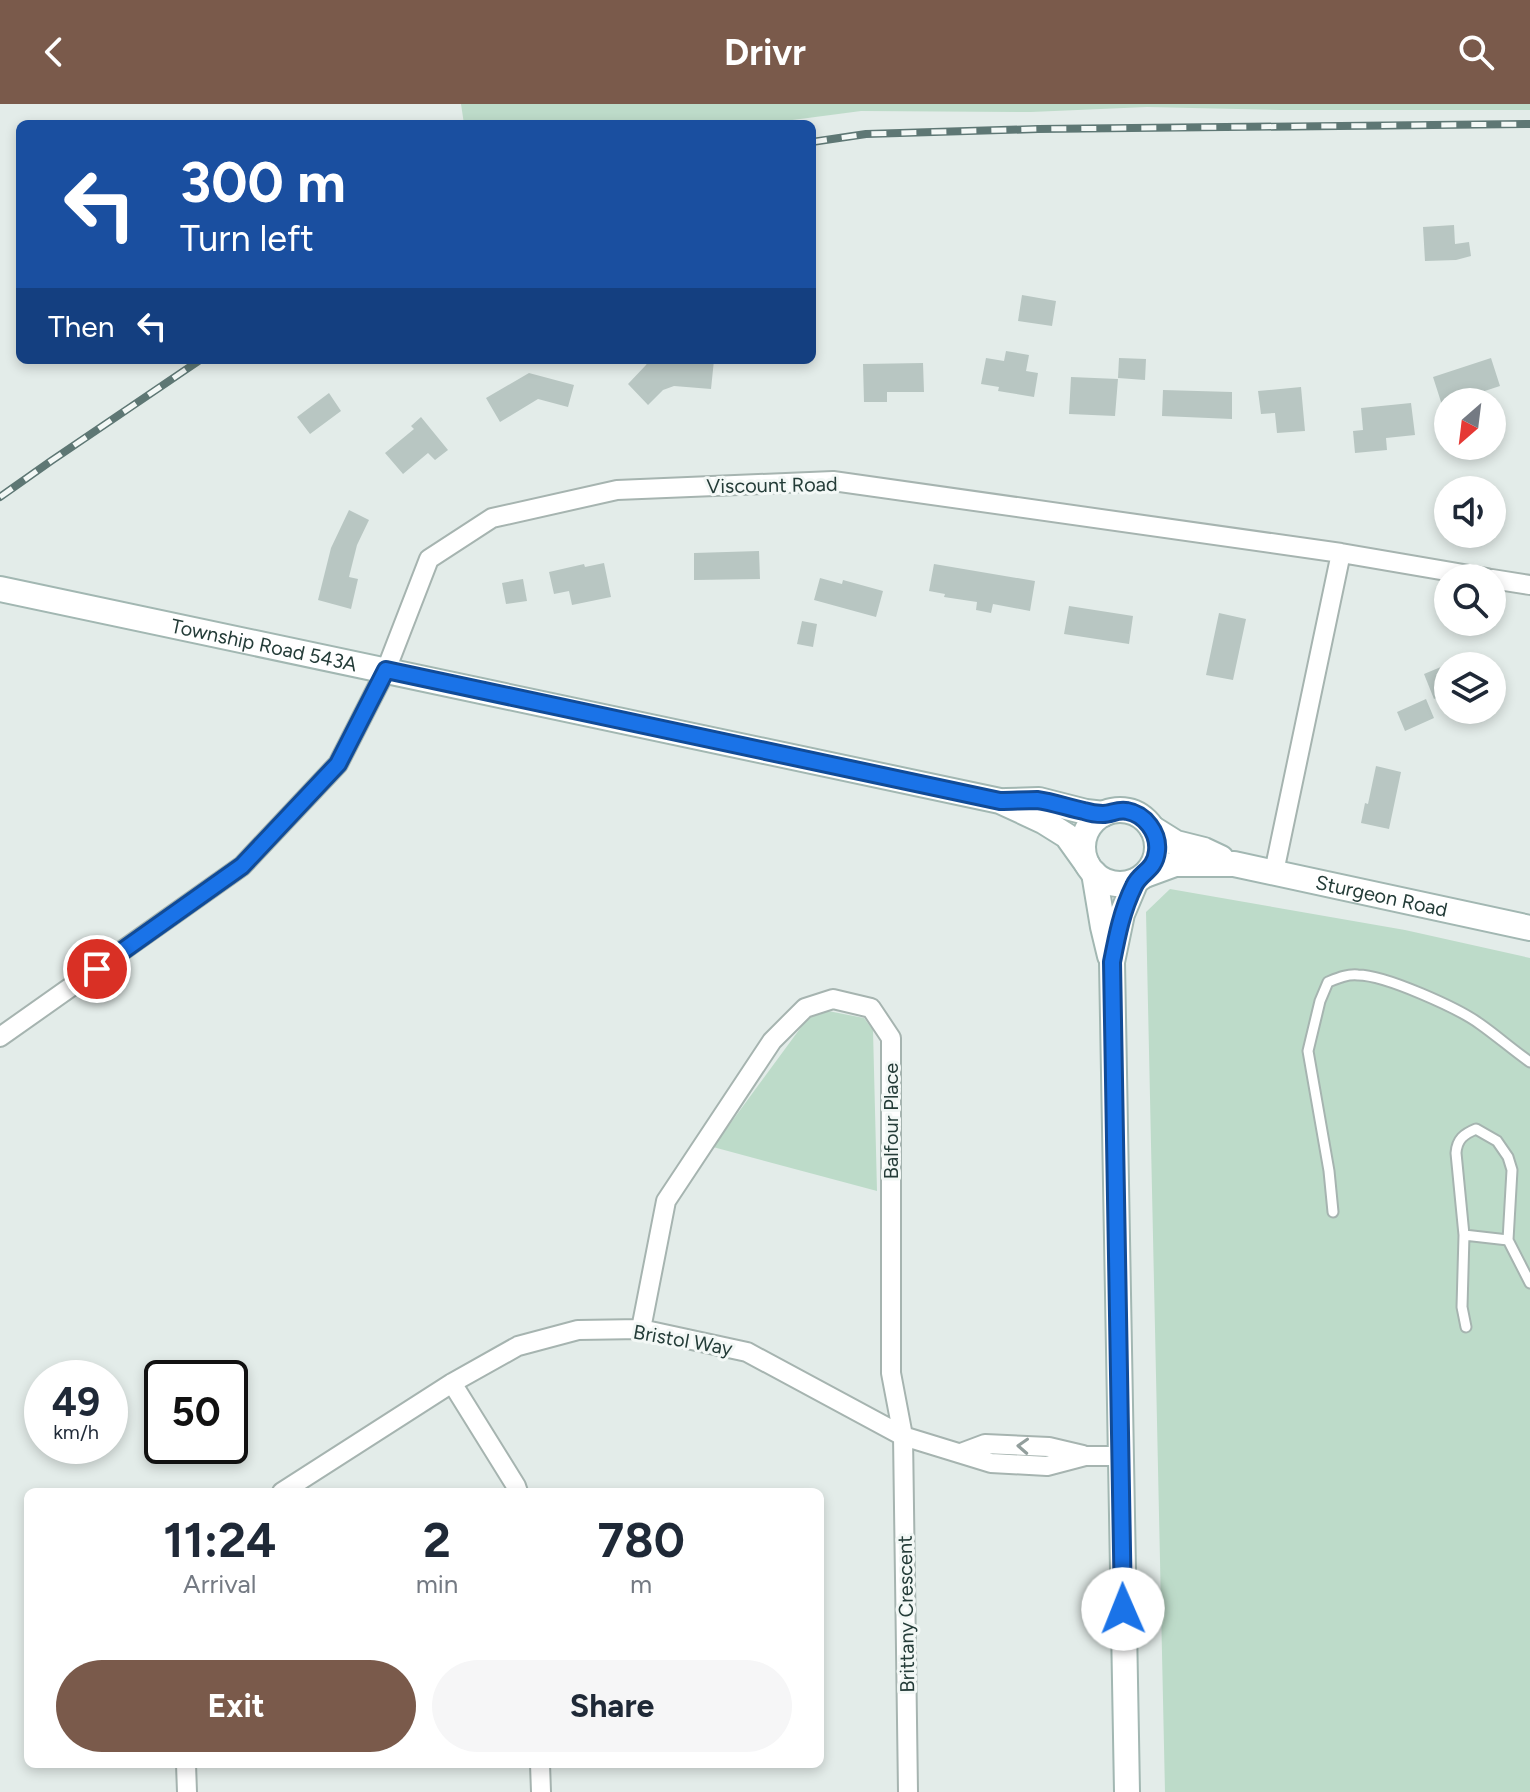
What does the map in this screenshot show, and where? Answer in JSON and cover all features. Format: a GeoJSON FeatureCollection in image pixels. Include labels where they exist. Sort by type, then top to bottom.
{"type":"FeatureCollection","features":[{"type":"Feature","properties":{"kind":"main road","name":"Township Road 543A"},"geometry":{"type":"LineString","coordinates":[[0,589],[1000,801],[1067,836],[1091,868]]}},
{"type":"Feature","properties":{"kind":"main road","name":"Township Road 543A"},"geometry":{"type":"LineString","coordinates":[[1000,801],[1039,800],[1104,814]]}},
{"type":"Feature","properties":{"kind":"main road"},"geometry":{"type":"LineString","coordinates":[[1112,962],[1091,868],[1084,852],[1084,841],[1088,830],[1104,814],[1126,811],[1145,820],[1157,840],[1153,865],[1140,878],[1122,914],[1112,962],[1127,1792]]}},
{"type":"Feature","properties":{"kind":"main road","name":"Sturgeon Road"},"geometry":{"type":"LineString","coordinates":[[1152,828],[1176,843],[1204,850],[1234,864]]}},
{"type":"Feature","properties":{"kind":"main road","name":"Sturgeon Road"},"geometry":{"type":"LineString","coordinates":[[1140,878],[1175,864],[1234,864],[1530,928]]}},
{"type":"Feature","properties":{"kind":"main road"},"geometry":{"type":"LineString","coordinates":[[1091,868],[1103,880],[1114,883],[1125,884],[1140,878]]}},
{"type":"Feature","properties":{"kind":"street","name":"Viscount Road"},"geometry":{"type":"LineString","coordinates":[[0,1037],[242,866],[338,764],[386,670],[429,559],[492,518],[617,490],[833,481],[1434,569]]}},
{"type":"Feature","properties":{"kind":"street"},"geometry":{"type":"LineString","coordinates":[[1274,872],[1341,553]]}},
{"type":"Feature","properties":{"kind":"street","name":"Viscount Road"},"geometry":{"type":"LineString","coordinates":[[1506,581],[1530,585]]}},
{"type":"Feature","properties":{"kind":"street","name":"Balfour Place"},"geometry":{"type":"LineString","coordinates":[[641,1329],[666,1201],[772,1041],[805,1008],[833,999],[871,1008],[891,1038],[891,1373],[903,1436]]}},
{"type":"Feature","properties":{"kind":"street","name":"Bristol Way"},"geometry":{"type":"LineString","coordinates":[[288,1488],[452,1383],[518,1346],[578,1330],[641,1329],[747,1352],[903,1436],[961,1453],[985,1444],[1049,1447],[1085,1456],[1120,1456]]}},
{"type":"Feature","properties":{"kind":"street"},"geometry":{"type":"LineString","coordinates":[[452,1383],[517,1488]]}},
{"type":"Feature","properties":{"kind":"street","name":"Brittany Crescent"},"geometry":{"type":"LineString","coordinates":[[903,1436],[908,1792]]}},
{"type":"Feature","properties":{"kind":"street"},"geometry":{"type":"LineString","coordinates":[[186,1768],[187,1792]]}},
{"type":"Feature","properties":{"kind":"street"},"geometry":{"type":"LineString","coordinates":[[540,1768],[541,1792]]}},
{"type":"Feature","properties":{"kind":"lane"},"geometry":{"type":"LineString","coordinates":[[1333,1212],[1308,1051],[1328,982],[1343,975],[1361,974],[1415,992],[1478,1022],[1530,1062]]}},
{"type":"Feature","properties":{"kind":"lane"},"geometry":{"type":"LineString","coordinates":[[1466,1327],[1462,1307],[1464,1235],[1456,1145],[1464,1134],[1476,1129],[1497,1141],[1508,1157],[1512,1170],[1508,1240],[1530,1283]]}},
{"type":"Feature","properties":{"kind":"lane"},"geometry":{"type":"LineString","coordinates":[[1464,1235],[1508,1240]]}},
{"type":"Feature","properties":{"kind":"green space"},"geometry":{"type":"Polygon","coordinates":[[[461,104],[1530,104],[1530,110],[1147,107],[1031,112],[861,111],[792,120],[463,120],[461,104]]]}},
{"type":"Feature","properties":{"kind":"green space"},"geometry":{"type":"Polygon","coordinates":[[[1170,889],[1405,930],[1530,958],[1530,1792],[1165,1792],[1146,912],[1170,889]]]}},
{"type":"Feature","properties":{"kind":"green space"},"geometry":{"type":"Polygon","coordinates":[[[823,1010],[864,1018],[873,1030],[877,1191],[713,1147],[810,1015],[823,1010]]]}},
{"type":"Feature","properties":{"kind":"building"},"geometry":{"type":"Polygon","coordinates":[[[1454,225],[1455,244],[1469,242],[1471,256],[1425,261],[1423,227],[1454,225]]]}},
{"type":"Feature","properties":{"kind":"building"},"geometry":{"type":"Polygon","coordinates":[[[1022,295],[1056,301],[1052,326],[1018,321],[1022,295]]]}},
{"type":"Feature","properties":{"kind":"building"},"geometry":{"type":"Polygon","coordinates":[[[1006,351],[1029,355],[1026,371],[1038,373],[1034,397],[998,391],[999,387],[981,384],[986,358],[1004,361],[1006,351]]]}},
{"type":"Feature","properties":{"kind":"building"},"geometry":{"type":"Polygon","coordinates":[[[1119,358],[1146,359],[1145,380],[1118,378],[1119,358]]]}},
{"type":"Feature","properties":{"kind":"building"},"geometry":{"type":"Polygon","coordinates":[[[1491,358],[1500,386],[1437,388],[1433,377],[1491,358]]]}},
{"type":"Feature","properties":{"kind":"building"},"geometry":{"type":"Polygon","coordinates":[[[923,363],[924,392],[887,392],[887,402],[864,402],[863,364],[923,363]]]}},
{"type":"Feature","properties":{"kind":"building"},"geometry":{"type":"Polygon","coordinates":[[[714,364],[711,389],[674,386],[663,390],[648,405],[628,384],[646,365],[714,364]]]}},
{"type":"Feature","properties":{"kind":"building"},"geometry":{"type":"Polygon","coordinates":[[[529,373],[574,385],[568,407],[538,399],[500,422],[486,398],[529,373]]]}},
{"type":"Feature","properties":{"kind":"building"},"geometry":{"type":"Polygon","coordinates":[[[1071,377],[1118,379],[1115,416],[1069,414],[1071,377]]]}},
{"type":"Feature","properties":{"kind":"building"},"geometry":{"type":"Polygon","coordinates":[[[1301,387],[1305,431],[1277,433],[1275,413],[1261,414],[1258,391],[1301,387]]]}},
{"type":"Feature","properties":{"kind":"building"},"geometry":{"type":"Polygon","coordinates":[[[1163,390],[1232,392],[1232,419],[1162,416],[1163,390]]]}},
{"type":"Feature","properties":{"kind":"building"},"geometry":{"type":"Polygon","coordinates":[[[329,393],[341,411],[310,434],[297,417],[329,393]]]}},
{"type":"Feature","properties":{"kind":"building"},"geometry":{"type":"Polygon","coordinates":[[[1411,403],[1415,435],[1386,438],[1387,450],[1355,453],[1353,431],[1363,430],[1361,408],[1411,403]]]}},
{"type":"Feature","properties":{"kind":"building"},"geometry":{"type":"Polygon","coordinates":[[[421,417],[448,450],[435,460],[428,453],[403,474],[385,453],[414,429],[411,426],[421,417]]]}},
{"type":"Feature","properties":{"kind":"building"},"geometry":{"type":"Polygon","coordinates":[[[349,510],[369,520],[357,545],[349,577],[358,579],[351,609],[318,600],[331,548],[349,510]]]}},
{"type":"Feature","properties":{"kind":"building"},"geometry":{"type":"Polygon","coordinates":[[[759,551],[760,579],[694,580],[694,553],[759,551]]]}},
{"type":"Feature","properties":{"kind":"building"},"geometry":{"type":"Polygon","coordinates":[[[604,563],[611,597],[572,605],[569,591],[554,594],[549,572],[604,563]]]}},
{"type":"Feature","properties":{"kind":"building"},"geometry":{"type":"Polygon","coordinates":[[[934,564],[1035,581],[1030,611],[993,604],[991,613],[976,610],[977,602],[944,597],[945,594],[929,591],[934,564]]]}},
{"type":"Feature","properties":{"kind":"building"},"geometry":{"type":"Polygon","coordinates":[[[820,578],[842,584],[843,580],[883,591],[876,617],[814,600],[820,578]]]}},
{"type":"Feature","properties":{"kind":"building"},"geometry":{"type":"Polygon","coordinates":[[[523,579],[527,601],[506,604],[502,583],[523,579]]]}},
{"type":"Feature","properties":{"kind":"building"},"geometry":{"type":"Polygon","coordinates":[[[1069,606],[1133,616],[1129,644],[1064,634],[1069,606]]]}},
{"type":"Feature","properties":{"kind":"building"},"geometry":{"type":"Polygon","coordinates":[[[1219,613],[1246,619],[1233,680],[1206,675],[1219,613]]]}},
{"type":"Feature","properties":{"kind":"building"},"geometry":{"type":"Polygon","coordinates":[[[802,621],[817,624],[813,647],[797,644],[802,621]]]}},
{"type":"Feature","properties":{"kind":"building"},"geometry":{"type":"Polygon","coordinates":[[[1434,670],[1434,699],[1424,674],[1434,670]]]}},
{"type":"Feature","properties":{"kind":"building"},"geometry":{"type":"Polygon","coordinates":[[[1426,699],[1434,718],[1405,731],[1397,712],[1426,699]]]}},
{"type":"Feature","properties":{"kind":"building"},"geometry":{"type":"Polygon","coordinates":[[[1376,766],[1401,772],[1389,829],[1361,823],[1376,766]]]}},
{"type":"Feature","properties":{"kind":"railway"},"geometry":{"type":"LineString","coordinates":[[816,141],[866,134],[1038,129],[1530,124]]}},
{"type":"Feature","properties":{"kind":"railway"},"geometry":{"type":"LineString","coordinates":[[0,497],[194,364]]}},
{"type":"Feature","properties":{"kind":"route"},"geometry":{"type":"LineString","coordinates":[[97,969],[242,866],[338,764],[386,670],[1000,801],[1039,800],[1086,812],[1104,814],[1126,811],[1136,814],[1152,828],[1157,840],[1157,853],[1153,865],[1136,881],[1122,914],[1112,962],[1123,1609]]}}]}
